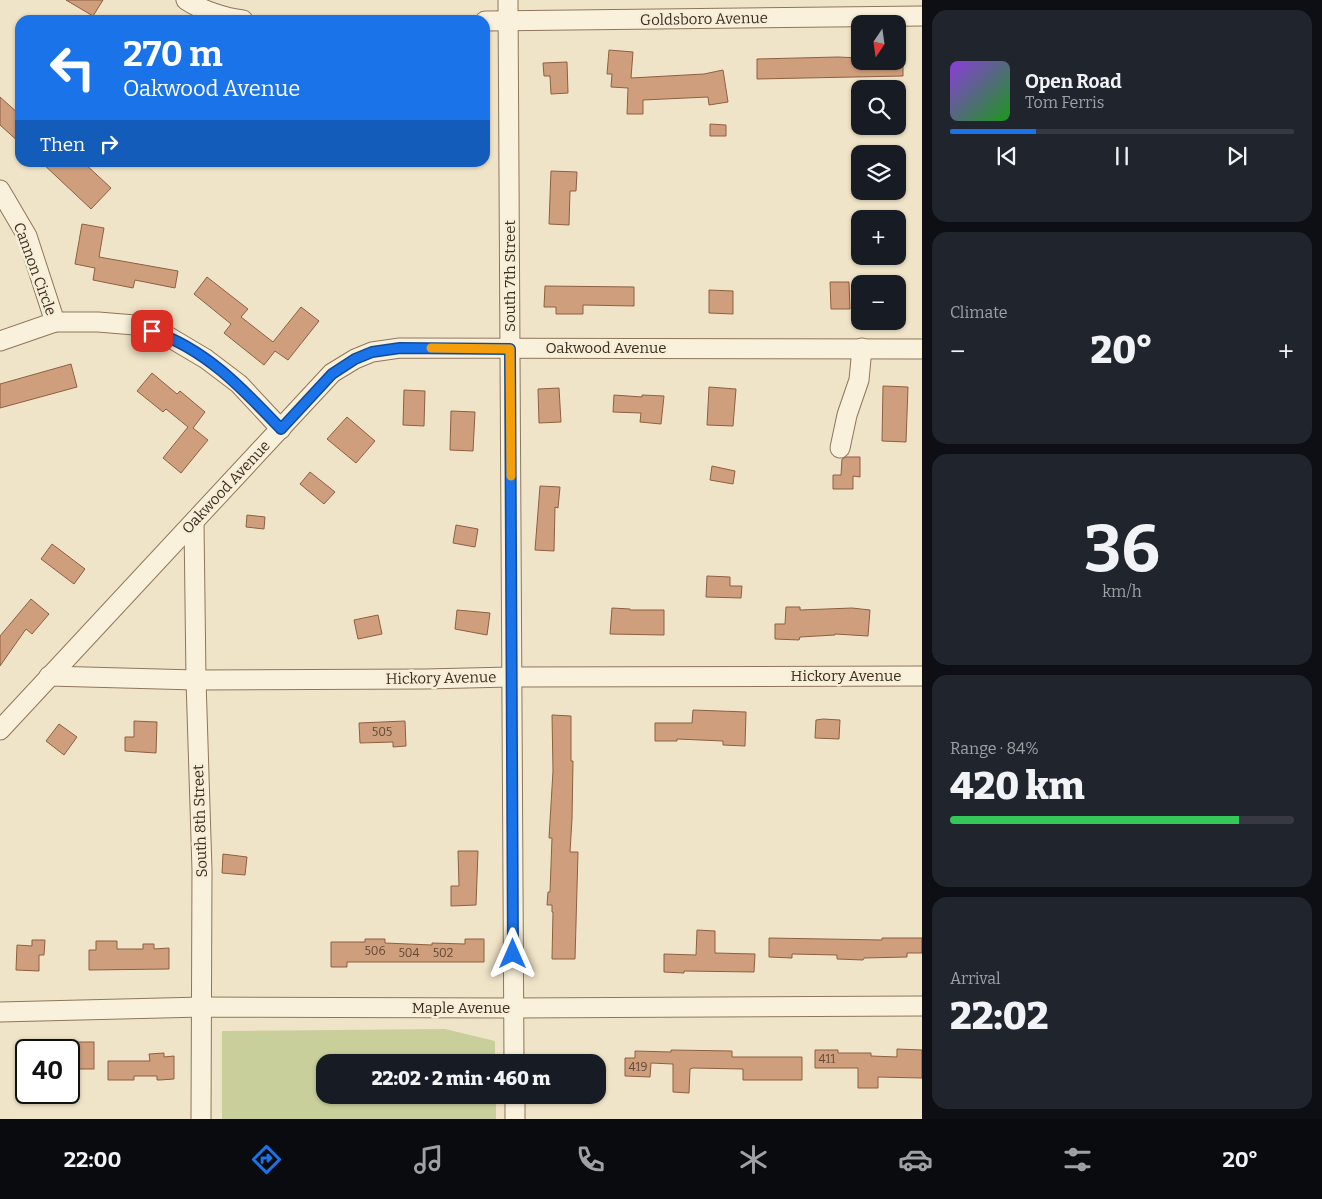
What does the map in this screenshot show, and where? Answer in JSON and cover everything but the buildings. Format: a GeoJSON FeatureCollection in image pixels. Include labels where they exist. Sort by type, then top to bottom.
{"type":"FeatureCollection","features":[{"type":"Feature","properties":{"kind":"street"},"geometry":{"type":"LineString","coordinates":[[186,0],[206,15]]}},
{"type":"Feature","properties":{"kind":"street","name":"South 7th Street"},"geometry":{"type":"LineString","coordinates":[[508,0],[514,1054]]}},
{"type":"Feature","properties":{"kind":"street","name":"Goldsboro Avenue"},"geometry":{"type":"LineString","coordinates":[[490,21],[922,16]]}},
{"type":"Feature","properties":{"kind":"street","name":"Cannon Circle"},"geometry":{"type":"LineString","coordinates":[[0,190],[27,236],[55,322]]}},
{"type":"Feature","properties":{"kind":"street"},"geometry":{"type":"LineString","coordinates":[[0,341],[55,322],[98,322],[135,325],[169,337],[206,358],[239,384],[281,429]]}},
{"type":"Feature","properties":{"kind":"street","name":"Oakwood Avenue"},"geometry":{"type":"LineString","coordinates":[[0,730],[332,374],[355,359],[372,352],[400,348],[922,349]]}},
{"type":"Feature","properties":{"kind":"street"},"geometry":{"type":"LineString","coordinates":[[840,448],[847,415],[859,380],[862,348]]}},
{"type":"Feature","properties":{"kind":"street","name":"South 8th Street"},"geometry":{"type":"LineString","coordinates":[[194,522],[196,680],[202,870],[202,1119]]}},
{"type":"Feature","properties":{"kind":"street","name":"Hickory Avenue"},"geometry":{"type":"LineString","coordinates":[[49,676],[196,680],[922,676]]}},
{"type":"Feature","properties":{"kind":"street","name":"Maple Avenue"},"geometry":{"type":"LineString","coordinates":[[0,1012],[202,1007],[922,1006]]}},
{"type":"Feature","properties":{"kind":"street"},"geometry":{"type":"LineString","coordinates":[[515,1104],[515,1119]]}},
{"type":"Feature","properties":{"kind":"green space"},"geometry":{"type":"Polygon","coordinates":[[[445,1029],[495,1041],[495,1054],[316,1054],[316,1104],[496,1104],[496,1119],[222,1119],[222,1031],[445,1029]]]}},
{"type":"Feature","properties":{"kind":"slow traffic"},"geometry":{"type":"LineString","coordinates":[[431,348],[510,349],[511,476]]}},
{"type":"Feature","properties":{"kind":"route"},"geometry":{"type":"LineString","coordinates":[[152,331],[169,337],[206,358],[239,384],[281,429],[332,374],[355,359],[372,352],[400,348],[510,349],[513,954]]}}]}
